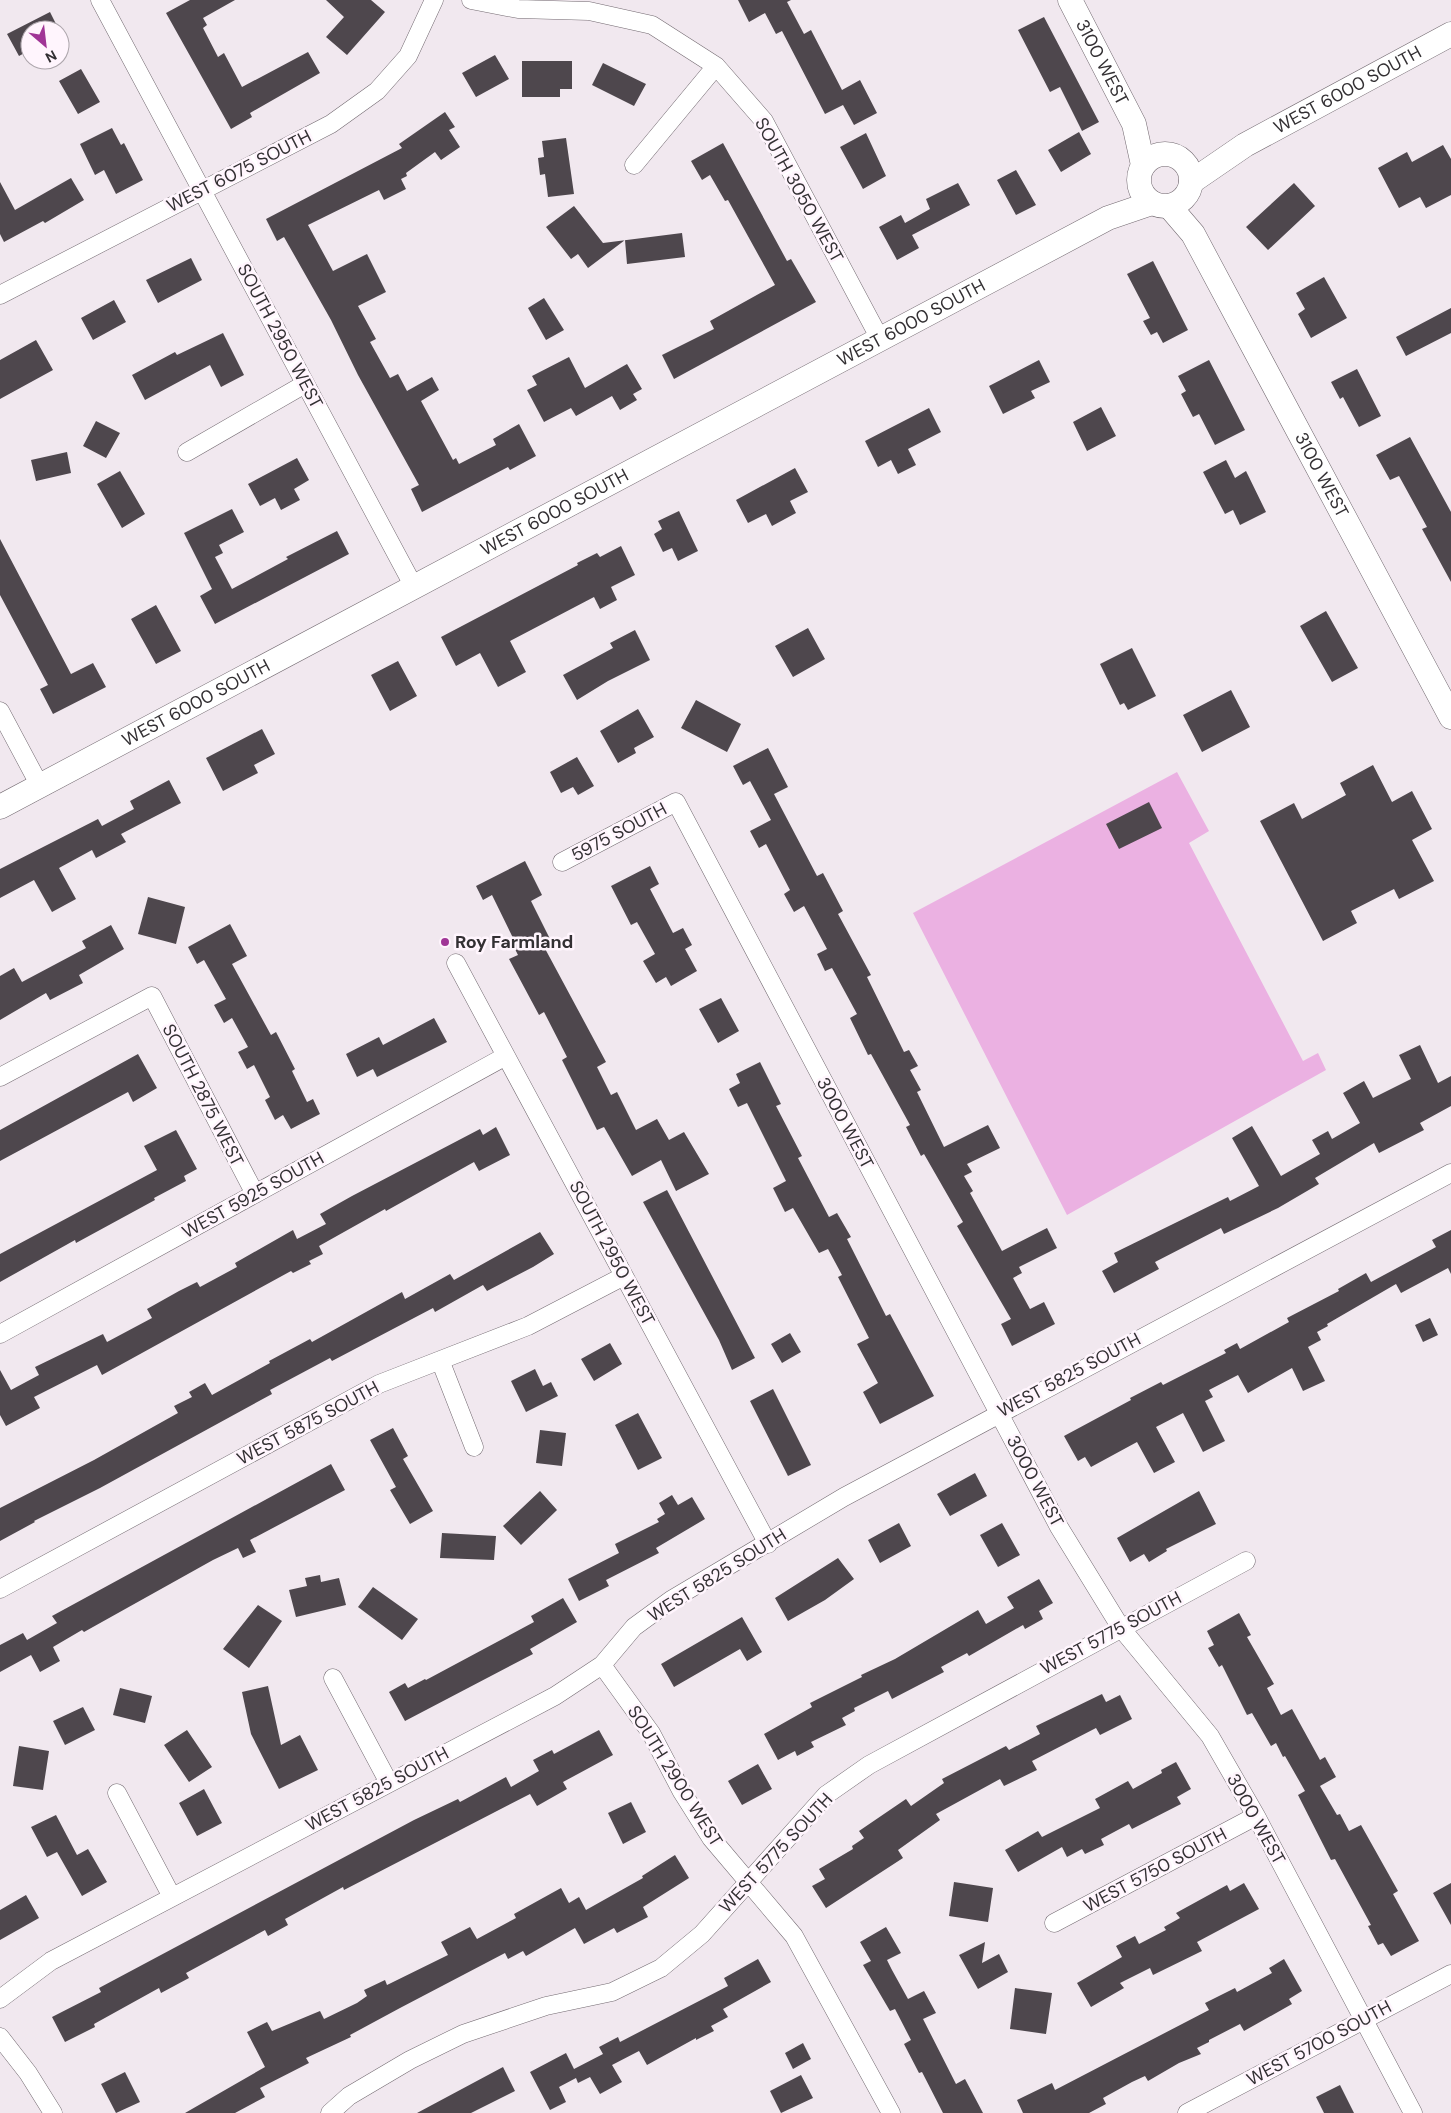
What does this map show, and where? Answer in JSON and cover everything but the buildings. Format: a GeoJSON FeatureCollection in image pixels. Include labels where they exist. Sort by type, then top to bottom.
{"type":"FeatureCollection","features":[{"type":"Feature","properties":{"kind":"street","name":"SOUTH 2950 WEST"},"geometry":{"type":"LineString","coordinates":[[100,0],[414,587]]}},
{"type":"Feature","properties":{"kind":"street","name":"WEST 6075 SOUTH"},"geometry":{"type":"LineString","coordinates":[[0,294],[331,124],[377,91],[408,56],[434,0]]}},
{"type":"Feature","properties":{"kind":"street","name":"SOUTH 3050 WEST"},"geometry":{"type":"LineString","coordinates":[[471,0],[518,9],[589,11],[652,26],[716,66],[764,122],[880,339]]}},
{"type":"Feature","properties":{"kind":"street","name":"3100 WEST"},"geometry":{"type":"LineString","coordinates":[[1070,0],[1134,124],[1143,165],[1138,179],[1171,191]]}},
{"type":"Feature","properties":{"kind":"street","name":"WEST 6000 SOUTH"},"geometry":{"type":"LineString","coordinates":[[0,807],[1108,218],[1171,191],[1245,145],[1451,34]]}},
{"type":"Feature","properties":{"kind":"street"},"geometry":{"type":"LineString","coordinates":[[634,165],[716,66]]}},
{"type":"Feature","properties":{"kind":"street","name":"3100 WEST"},"geometry":{"type":"LineString","coordinates":[[1134,124],[1165,153],[1176,156],[1171,191],[1451,717]]}},
{"type":"Feature","properties":{"kind":"street"},"geometry":{"type":"LineString","coordinates":[[1143,165],[1153,156],[1165,153]]}},
{"type":"Feature","properties":{"kind":"street"},"geometry":{"type":"LineString","coordinates":[[187,452],[305,384]]}},
{"type":"Feature","properties":{"kind":"street"},"geometry":{"type":"LineString","coordinates":[[0,710],[40,786]]}},
{"type":"Feature","properties":{"kind":"street","name":"5975 SOUTH"},"geometry":{"type":"LineString","coordinates":[[562,862],[676,802]]}},
{"type":"Feature","properties":{"kind":"street","name":"3000 WEST"},"geometry":{"type":"LineString","coordinates":[[676,802],[1059,1527],[1121,1628],[1210,1736],[1256,1816],[1412,2113]]}},
{"type":"Feature","properties":{"kind":"street","name":"SOUTH 2950 WEST"},"geometry":{"type":"LineString","coordinates":[[456,963],[768,1544]]}},
{"type":"Feature","properties":{"kind":"street","name":"SOUTH 2875 WEST"},"geometry":{"type":"LineString","coordinates":[[0,1077],[152,996],[255,1194]]}},
{"type":"Feature","properties":{"kind":"street","name":"WEST 5925 SOUTH"},"geometry":{"type":"LineString","coordinates":[[0,1334],[506,1056]]}},
{"type":"Feature","properties":{"kind":"street","name":"WEST 5825 SOUTH"},"geometry":{"type":"LineString","coordinates":[[0,1999],[51,1961],[555,1696],[602,1665],[634,1627],[671,1600],[768,1544],[844,1497],[1451,1172]]}},
{"type":"Feature","properties":{"kind":"street","name":"WEST 5875 SOUTH"},"geometry":{"type":"LineString","coordinates":[[0,1589],[379,1384],[528,1326],[624,1276]]}},
{"type":"Feature","properties":{"kind":"street"},"geometry":{"type":"LineString","coordinates":[[440,1360],[474,1447]]}},
{"type":"Feature","properties":{"kind":"street","name":"WEST 5775 SOUTH"},"geometry":{"type":"LineString","coordinates":[[330,2113],[349,2096],[402,2064],[463,2034],[546,2006],[612,1992],[661,1968],[702,1934],[826,1795],[869,1765],[1246,1561]]}},
{"type":"Feature","properties":{"kind":"street","name":"SOUTH 2900 WEST"},"geometry":{"type":"LineString","coordinates":[[602,1665],[651,1733],[682,1792],[711,1838],[794,1936],[888,2112]]}},
{"type":"Feature","properties":{"kind":"street"},"geometry":{"type":"LineString","coordinates":[[333,1678],[389,1783]]}},
{"type":"Feature","properties":{"kind":"street"},"geometry":{"type":"LineString","coordinates":[[117,1793],[172,1897]]}},
{"type":"Feature","properties":{"kind":"street","name":"WEST 5750 SOUTH"},"geometry":{"type":"LineString","coordinates":[[1054,1923],[1256,1816]]}},
{"type":"Feature","properties":{"kind":"street","name":"WEST 5700 SOUTH"},"geometry":{"type":"LineString","coordinates":[[1187,2113],[1451,1974]]}},
{"type":"Feature","properties":{"kind":"street"},"geometry":{"type":"LineString","coordinates":[[0,2037],[28,2073],[53,2113]]}},
{"type":"Feature","properties":{"kind":"shaded area"},"geometry":{"type":"Polygon","coordinates":[[[1177,772],[1209,831],[1189,843],[1303,1061],[1318,1053],[1326,1070],[1067,1215],[913,913],[1177,772]]]}},
{"type":"Feature","properties":{"kind":"place","name":"Roy Farmland"},"geometry":{"type":"Point","coordinates":[445,942]}}]}
